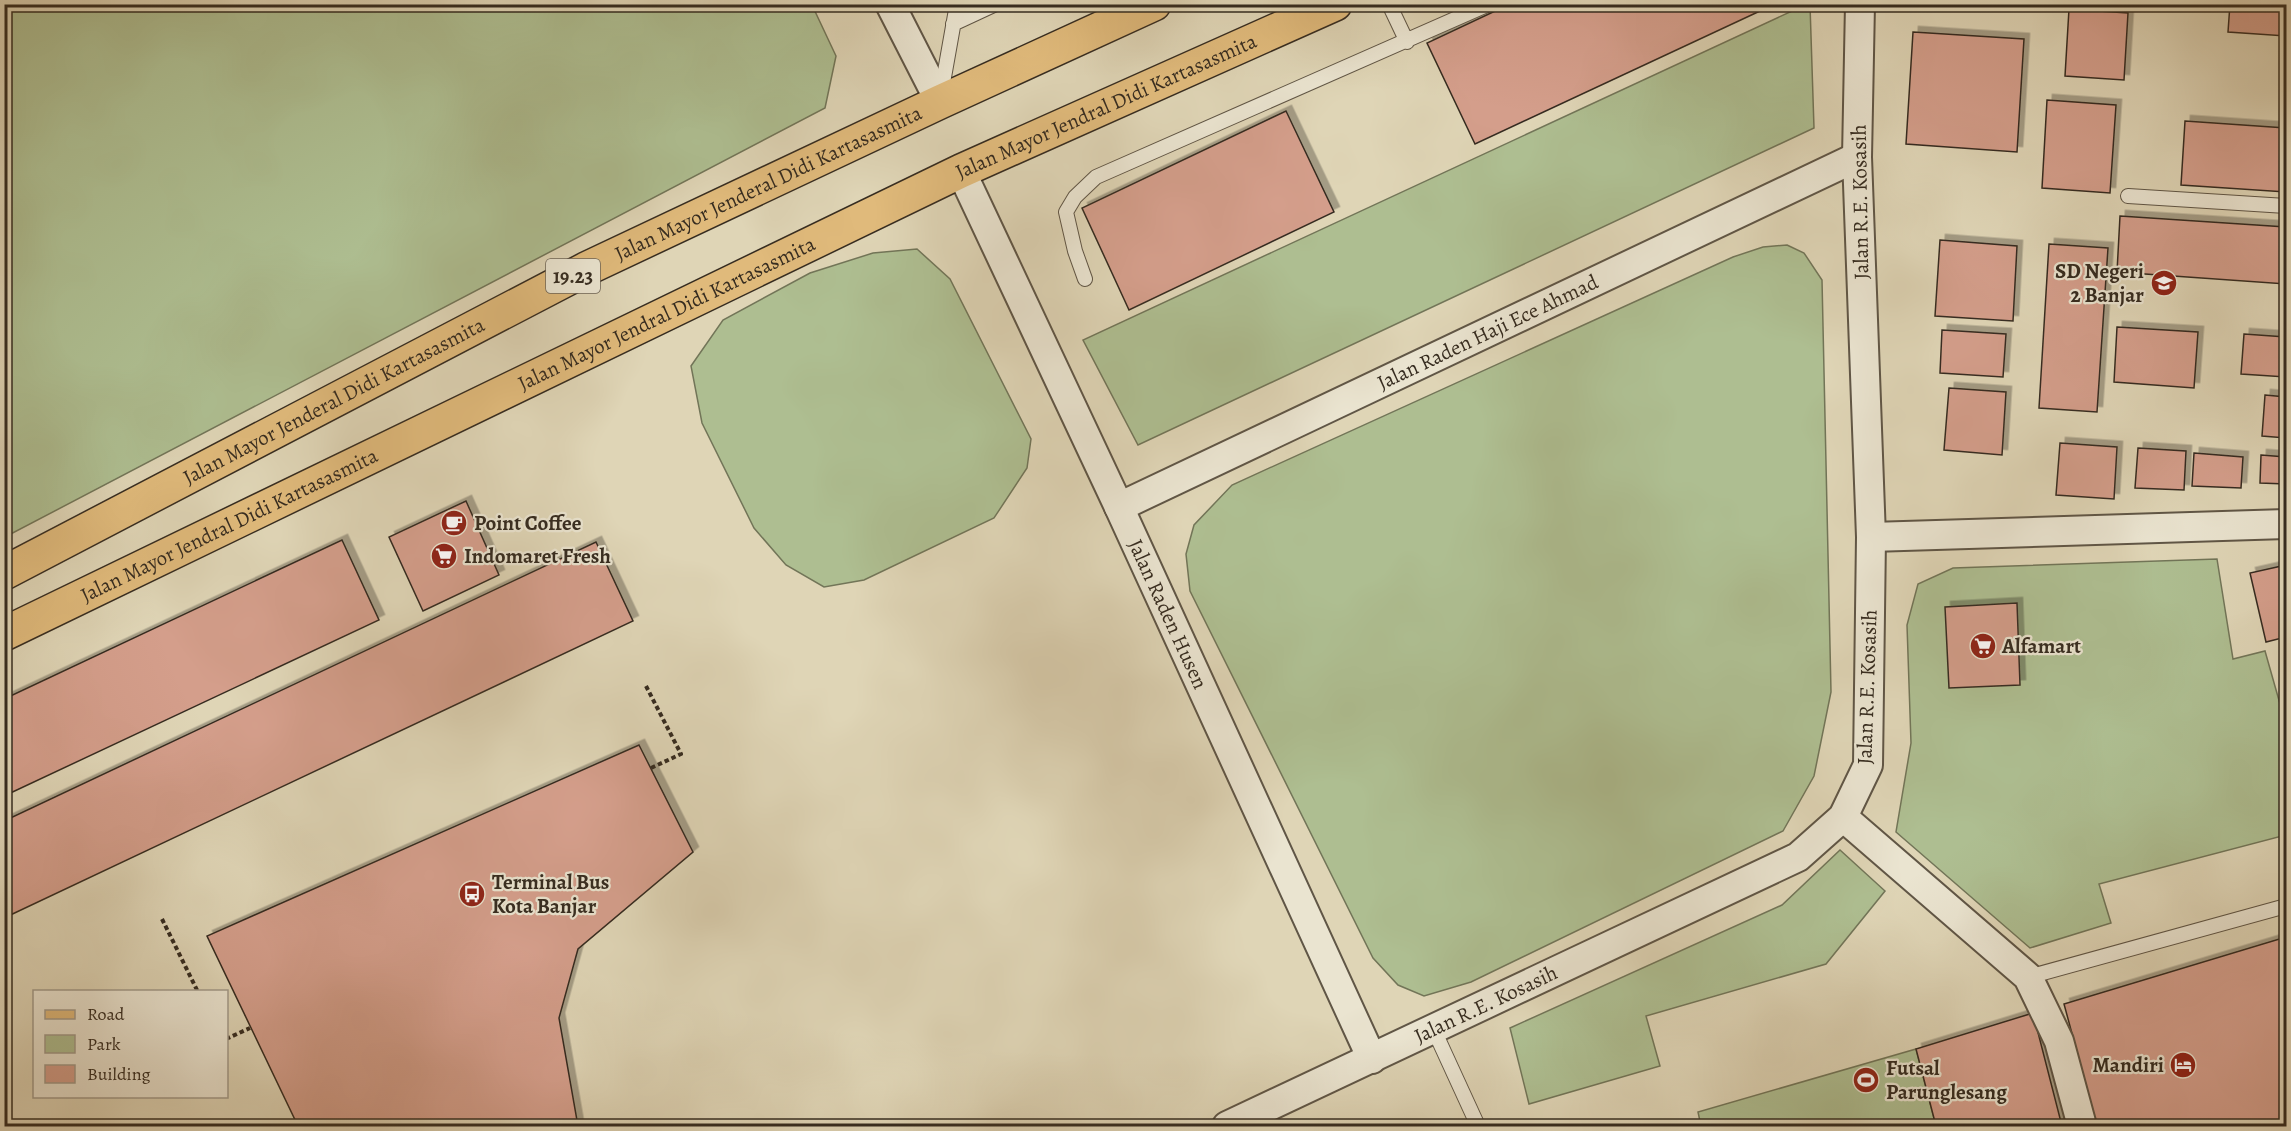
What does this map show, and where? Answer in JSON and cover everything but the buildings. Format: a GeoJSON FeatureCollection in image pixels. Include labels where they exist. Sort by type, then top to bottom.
{"type":"FeatureCollection","features":[{"type":"Feature","properties":{"kind":"main road","name":"Jalan Mayor Jenderal Didi Kartasasmita"},"geometry":{"type":"LineString","coordinates":[[4,573],[588,268],[1154,4]]}},
{"type":"Feature","properties":{"kind":"main road","name":"Jalan Mayor Jendral Didi Kartasasmita"},"geometry":{"type":"LineString","coordinates":[[4,634],[961,171],[1335,4]]}},
{"type":"Feature","properties":{"kind":"street"},"geometry":{"type":"LineString","coordinates":[[890,4],[940,102]]}},
{"type":"Feature","properties":{"kind":"street","name":"Jalan R.E. Kosasih"},"geometry":{"type":"LineString","coordinates":[[1227,1126],[1798,857],[1843,817],[1868,765],[1871,537],[1857,157],[1860,4]]}},
{"type":"Feature","properties":{"kind":"street","name":"Jalan Raden Haji Ece Ahmad"},"geometry":{"type":"LineString","coordinates":[[1119,507],[1857,157]]}},
{"type":"Feature","properties":{"kind":"street","name":"Jalan Raden Husen"},"geometry":{"type":"LineString","coordinates":[[961,171],[1119,507],[1372,1059]]}},
{"type":"Feature","properties":{"kind":"street"},"geometry":{"type":"LineString","coordinates":[[1871,537],[2286,524]]}},
{"type":"Feature","properties":{"kind":"street"},"geometry":{"type":"LineString","coordinates":[[1843,817],[2028,977],[2059,1041],[2082,1126]]}},
{"type":"Feature","properties":{"kind":"lane"},"geometry":{"type":"LineString","coordinates":[[940,102],[957,4]]}},
{"type":"Feature","properties":{"kind":"lane"},"geometry":{"type":"LineString","coordinates":[[953,24],[996,4]]}},
{"type":"Feature","properties":{"kind":"lane"},"geometry":{"type":"LineString","coordinates":[[1389,4],[1407,42]]}},
{"type":"Feature","properties":{"kind":"lane"},"geometry":{"type":"LineString","coordinates":[[1085,279],[1075,251],[1066,212],[1075,197],[1096,177],[1489,4]]}},
{"type":"Feature","properties":{"kind":"lane"},"geometry":{"type":"LineString","coordinates":[[2128,195],[2286,206]]}},
{"type":"Feature","properties":{"kind":"lane"},"geometry":{"type":"LineString","coordinates":[[2028,977],[2286,906]]}},
{"type":"Feature","properties":{"kind":"lane"},"geometry":{"type":"LineString","coordinates":[[1434,1030],[1478,1126]]}},
{"type":"Feature","properties":{"kind":"path"},"geometry":{"type":"LineString","coordinates":[[646,686],[681,754],[651,768]]}},
{"type":"Feature","properties":{"kind":"path"},"geometry":{"type":"LineString","coordinates":[[162,919],[197,990]]}},
{"type":"Feature","properties":{"kind":"path"},"geometry":{"type":"LineString","coordinates":[[228,1038],[250,1028]]}},
{"type":"Feature","properties":{"kind":"green space"},"geometry":{"type":"Polygon","coordinates":[[[5,4],[812,5],[836,56],[825,108],[5,537],[5,4]]]}},
{"type":"Feature","properties":{"kind":"green space"},"geometry":{"type":"Polygon","coordinates":[[[1805,5],[1810,5],[1814,128],[1138,445],[1083,340],[1805,5]]]}},
{"type":"Feature","properties":{"kind":"green space"},"geometry":{"type":"Polygon","coordinates":[[[1787,245],[1804,253],[1822,280],[1831,692],[1814,776],[1783,831],[1471,982],[1424,996],[1398,985],[1373,958],[1190,591],[1186,554],[1194,525],[1232,485],[1733,257],[1763,247],[1787,245]]]}},
{"type":"Feature","properties":{"kind":"green space"},"geometry":{"type":"Polygon","coordinates":[[[917,249],[950,279],[1031,439],[1027,468],[994,518],[864,580],[824,587],[786,565],[754,528],[702,423],[691,366],[723,320],[810,273],[873,253],[917,249]]]}},
{"type":"Feature","properties":{"kind":"green space"},"geometry":{"type":"Polygon","coordinates":[[[2217,559],[2233,659],[2265,651],[2286,725],[2286,835],[2099,884],[2111,923],[2030,948],[1896,832],[1911,743],[1907,625],[1918,584],[1953,568],[2217,559]]]}},
{"type":"Feature","properties":{"kind":"green space"},"geometry":{"type":"Polygon","coordinates":[[[1840,850],[1885,891],[1826,964],[1646,1016],[1660,1066],[1529,1104],[1510,1028],[1782,905],[1840,850]]]}},
{"type":"Feature","properties":{"kind":"green space","name":"Futsal Parunglesang"},"geometry":{"type":"Polygon","coordinates":[[[1916,1049],[1936,1126],[1701,1126],[1698,1112],[1916,1049]]]}},
{"type":"Feature","properties":{"kind":"place","name":"SD Negeri 2 Banjar"},"geometry":{"type":"Point","coordinates":[2164,283]}},
{"type":"Feature","properties":{"kind":"place","name":"Point Coffee"},"geometry":{"type":"Point","coordinates":[454,523]}},
{"type":"Feature","properties":{"kind":"place","name":"Indomaret Fresh"},"geometry":{"type":"Point","coordinates":[444,556]}},
{"type":"Feature","properties":{"kind":"place","name":"Alfamart"},"geometry":{"type":"Point","coordinates":[1983,646]}},
{"type":"Feature","properties":{"kind":"place","name":"Terminal Bus Kota Banjar"},"geometry":{"type":"Point","coordinates":[472,894]}},
{"type":"Feature","properties":{"kind":"place","name":"Mandiri"},"geometry":{"type":"Point","coordinates":[2183,1065]}},
{"type":"Feature","properties":{"kind":"place","name":"Futsal Parunglesang"},"geometry":{"type":"Point","coordinates":[1866,1080]}}]}
